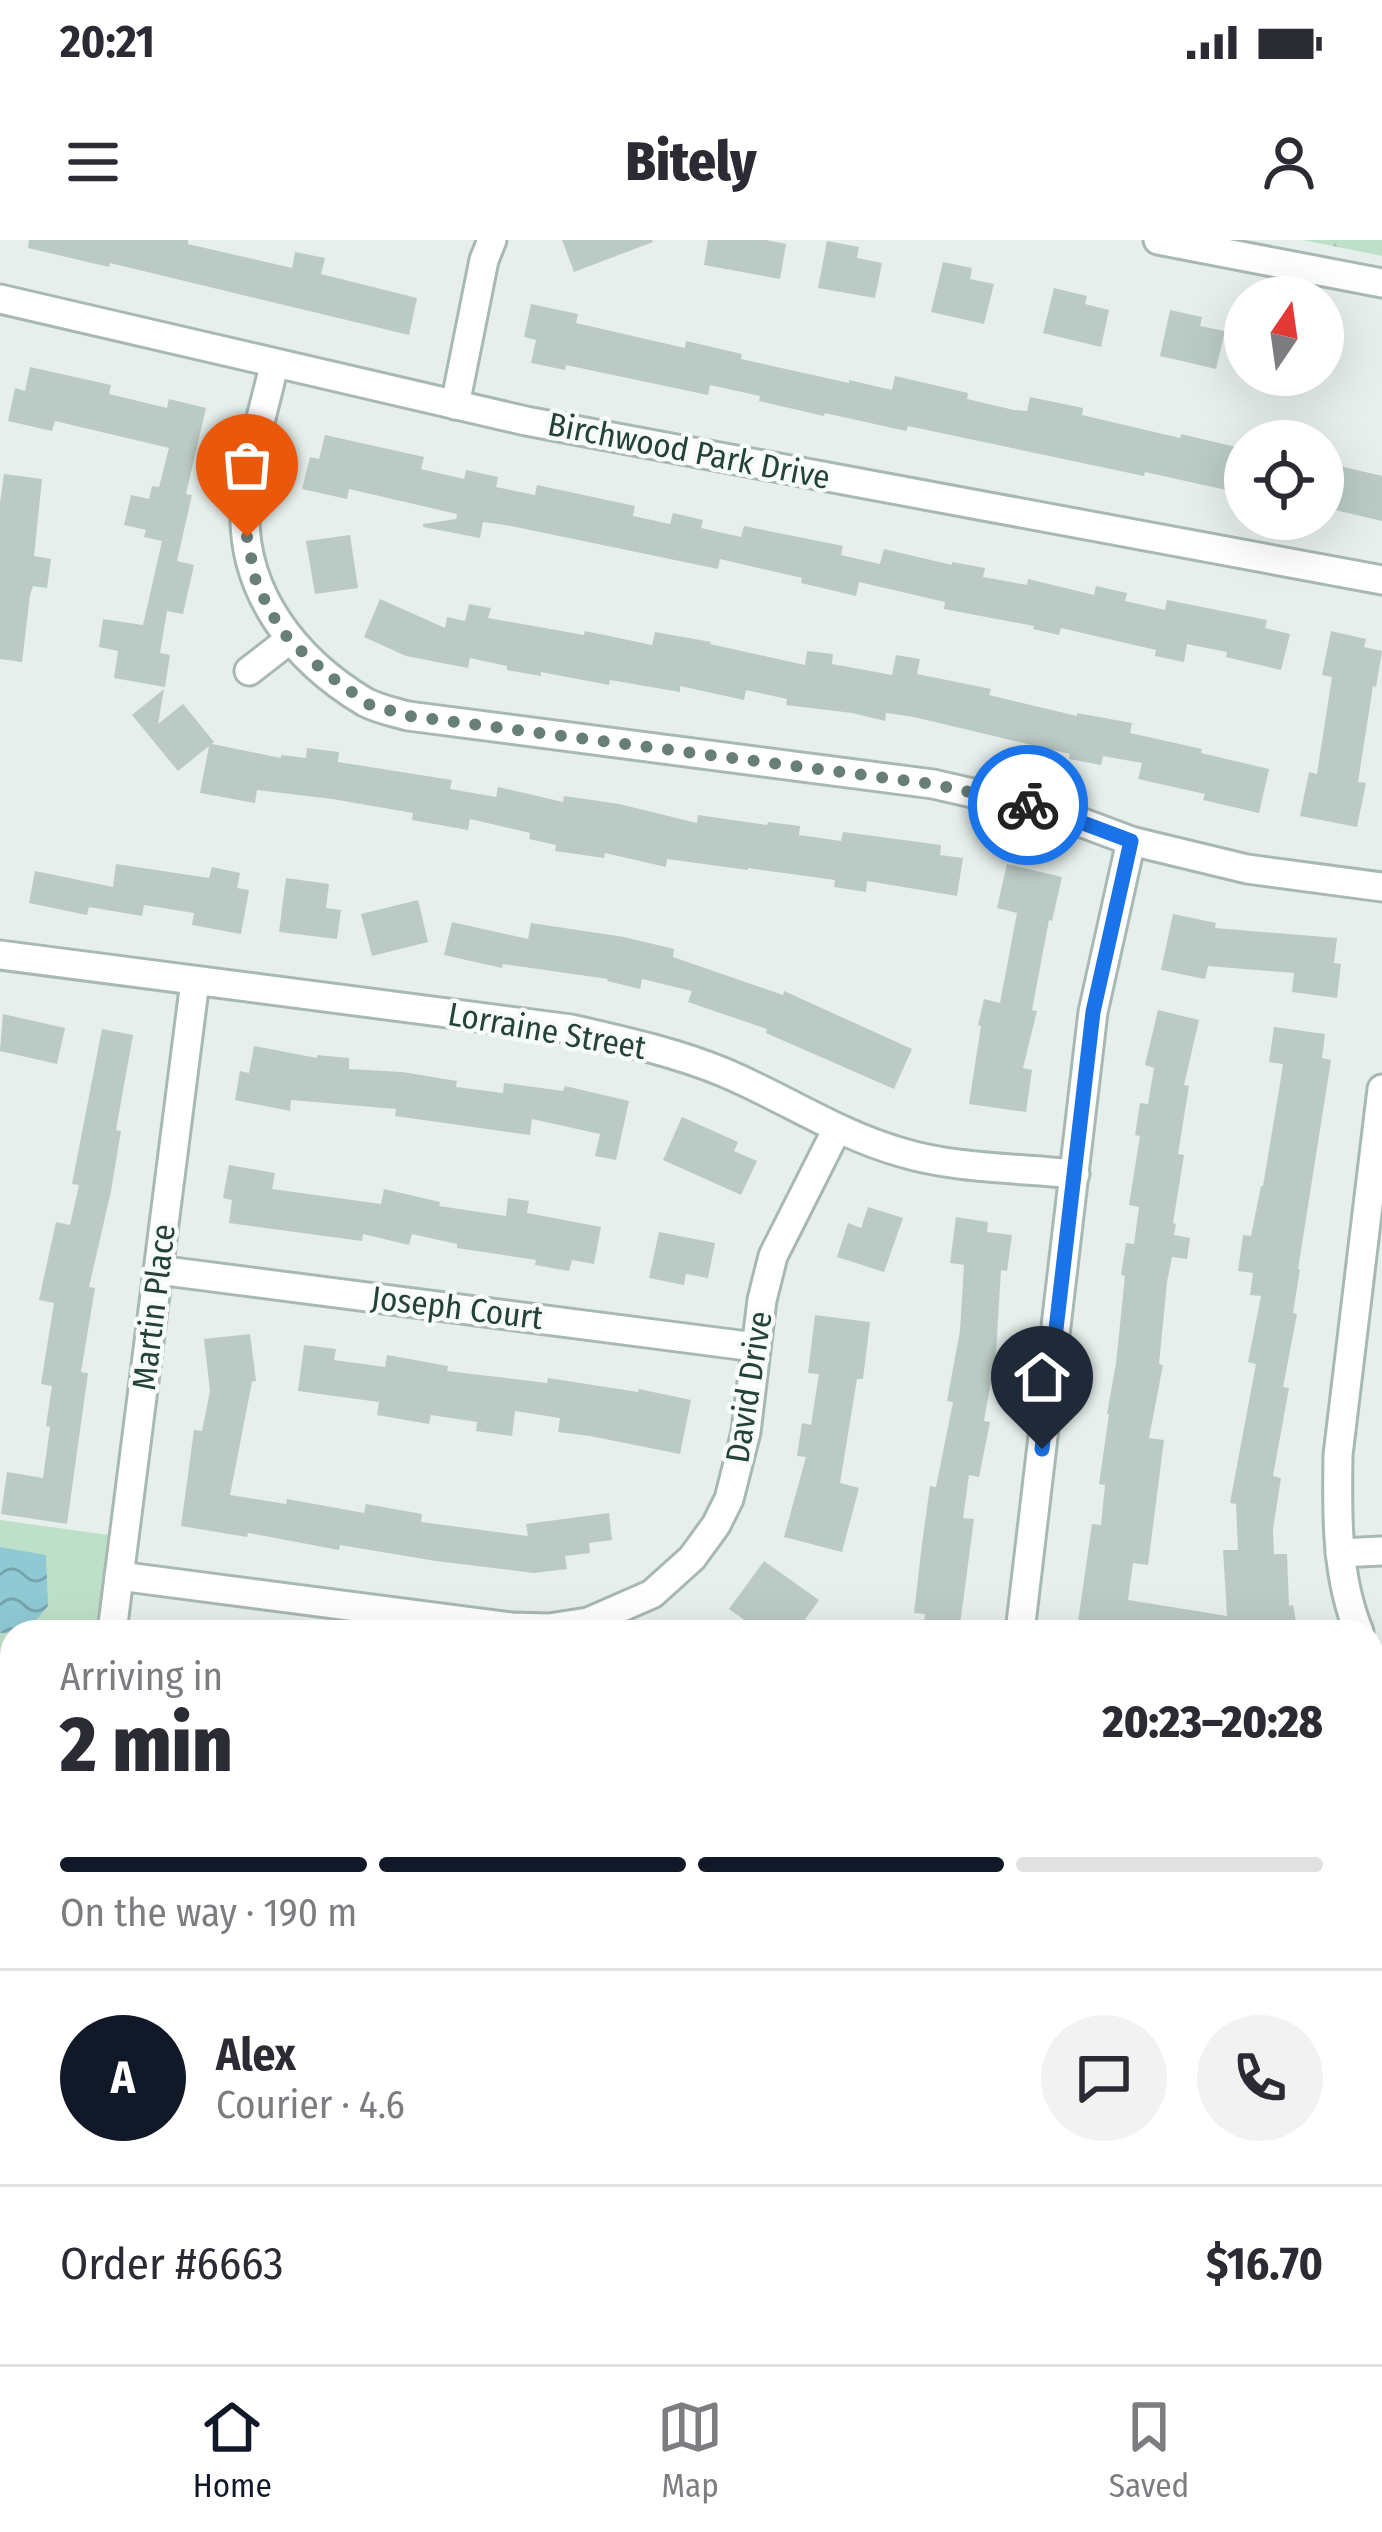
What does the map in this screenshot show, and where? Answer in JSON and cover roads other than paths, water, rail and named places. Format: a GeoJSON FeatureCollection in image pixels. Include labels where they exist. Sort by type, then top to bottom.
{"type":"FeatureCollection","features":[{"type":"Feature","properties":{"kind":"street"},"geometry":{"type":"LineString","coordinates":[[455,405],[492,240]]}},
{"type":"Feature","properties":{"kind":"street"},"geometry":{"type":"LineString","coordinates":[[1158,240],[1382,283]]}},
{"type":"Feature","properties":{"kind":"street","name":"Birchwood Park Drive"},"geometry":{"type":"LineString","coordinates":[[0,299],[526,421],[1382,580]]}},
{"type":"Feature","properties":{"kind":"street"},"geometry":{"type":"LineString","coordinates":[[274,364],[247,489],[246,524],[256,582],[289,640],[368,704],[409,716],[933,784],[1051,811],[1131,841],[1247,869],[1382,887]]}},
{"type":"Feature","properties":{"kind":"street"},"geometry":{"type":"LineString","coordinates":[[250,671],[289,640]]}},
{"type":"Feature","properties":{"kind":"street"},"geometry":{"type":"LineString","coordinates":[[1021,1620],[1093,1012],[1131,841]]}},
{"type":"Feature","properties":{"kind":"street","name":"Lorraine Street"},"geometry":{"type":"LineString","coordinates":[[0,955],[571,1029],[724,1072],[837,1129],[902,1153],[1075,1174]]}},
{"type":"Feature","properties":{"kind":"street","name":"Martin Place"},"geometry":{"type":"LineString","coordinates":[[114,1620],[196,981]]}},
{"type":"Feature","properties":{"kind":"street"},"geometry":{"type":"LineString","coordinates":[[1356,1620],[1340,1552],[1338,1455],[1382,1089]]}},
{"type":"Feature","properties":{"kind":"street","name":"David Drive"},"geometry":{"type":"LineString","coordinates":[[594,1620],[652,1594],[692,1558],[729,1499],[746,1432],[762,1300],[773,1256],[837,1129]]}},
{"type":"Feature","properties":{"kind":"street","name":"Joseph Court"},"geometry":{"type":"LineString","coordinates":[[158,1270],[755,1347]]}},
{"type":"Feature","properties":{"kind":"street"},"geometry":{"type":"LineString","coordinates":[[1340,1552],[1382,1551]]}},
{"type":"Feature","properties":{"kind":"street","name":"David Drive"},"geometry":{"type":"LineString","coordinates":[[119,1576],[457,1620]]}},
{"type":"Feature","properties":{"kind":"water"},"geometry":{"type":"Polygon","coordinates":[[[0,1547],[46,1555],[48,1606],[36,1620],[0,1620],[0,1547]]]}}]}
